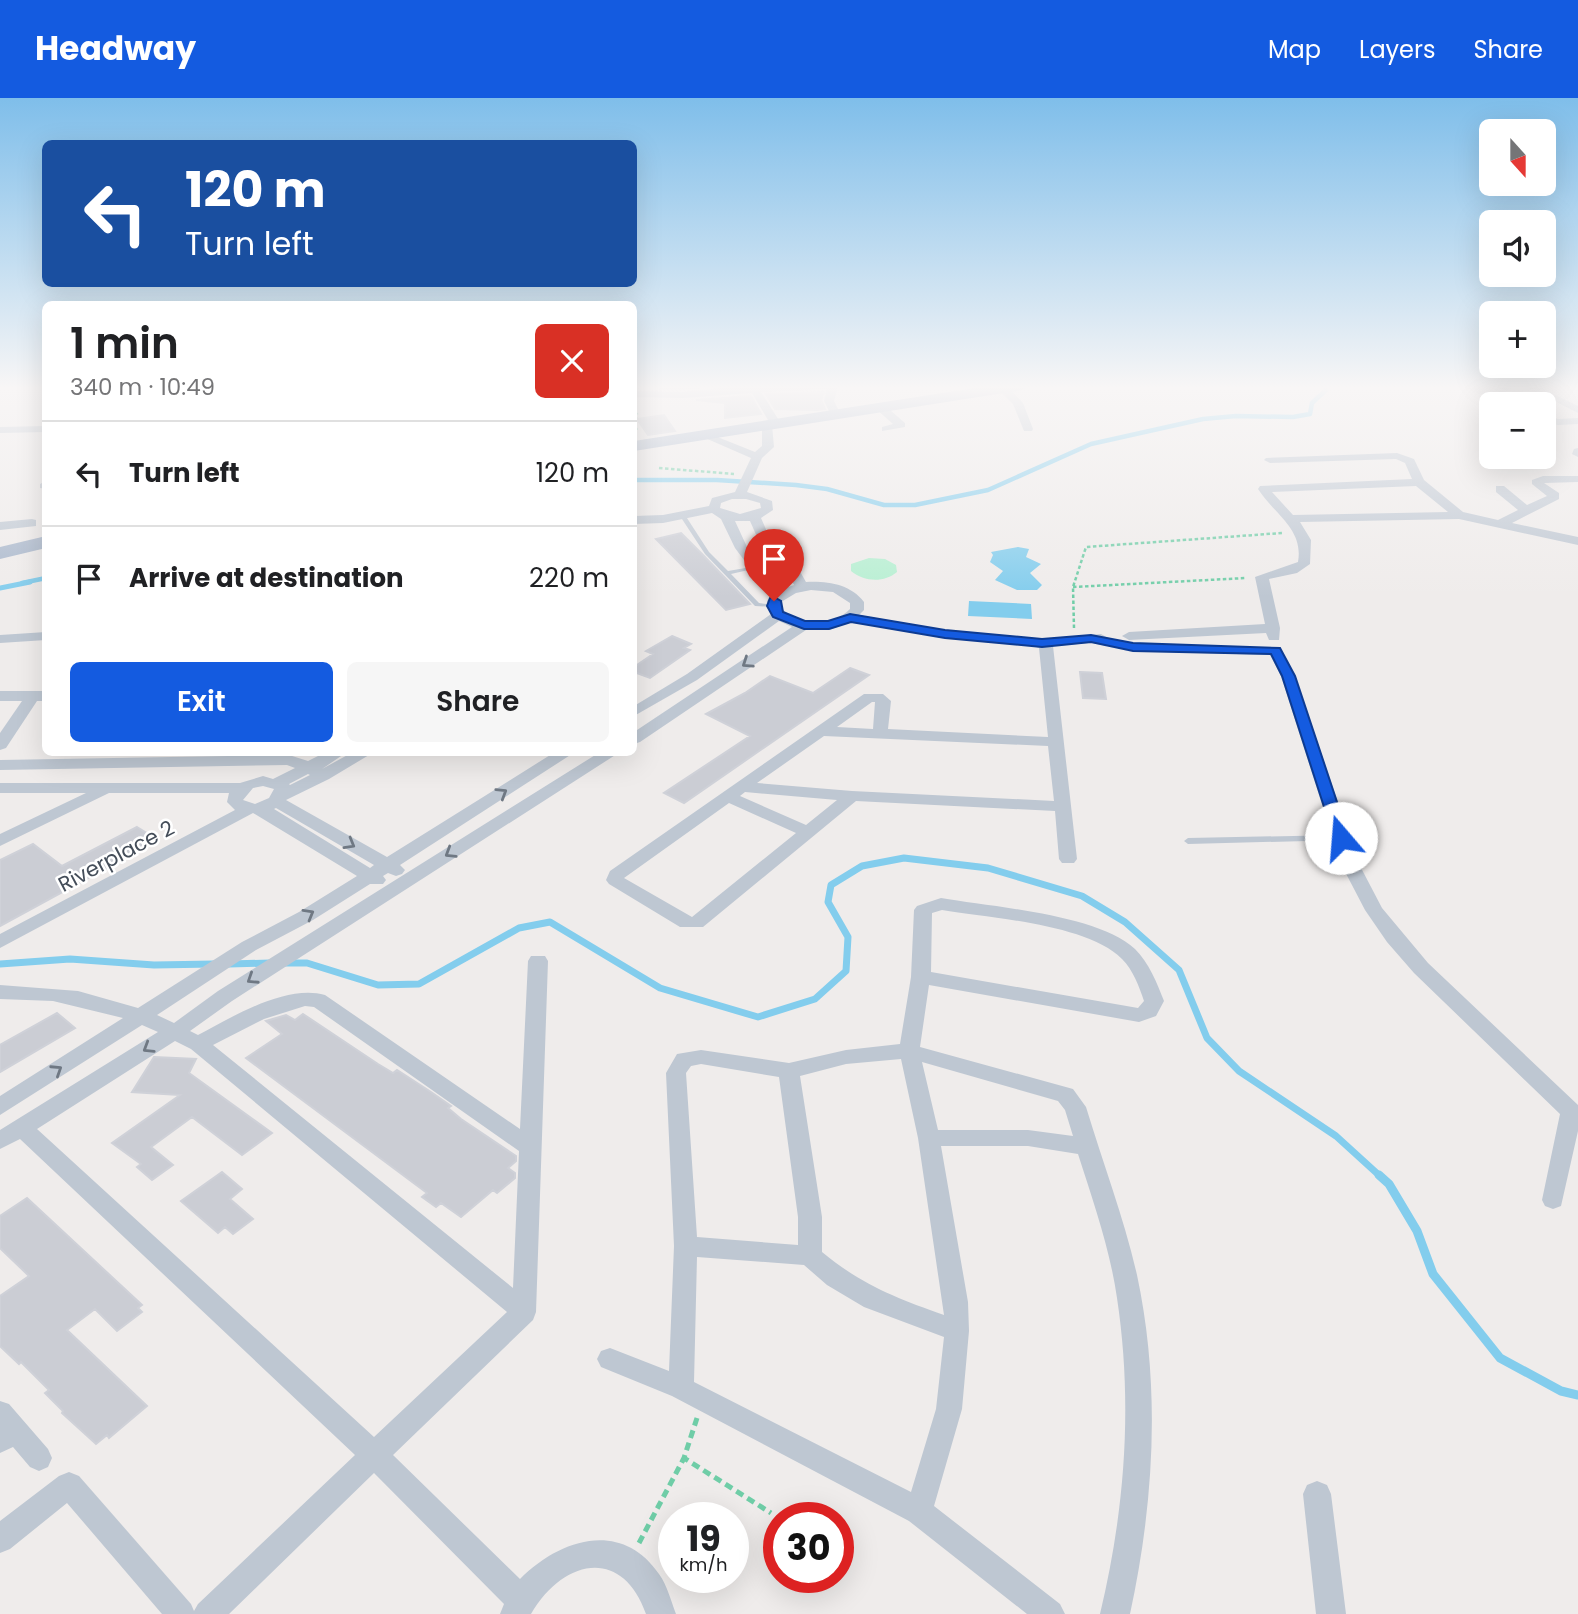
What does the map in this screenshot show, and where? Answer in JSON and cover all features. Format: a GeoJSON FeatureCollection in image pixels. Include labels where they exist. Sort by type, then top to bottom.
{"type":"FeatureCollection","features":[{"type":"Feature","properties":{"kind":"main road"},"geometry":{"type":"LineString","coordinates":[[0,553],[42,543]]}},
{"type":"Feature","properties":{"kind":"street"},"geometry":{"type":"LineString","coordinates":[[742,492],[757,457],[754,456]]}},
{"type":"Feature","properties":{"kind":"street"},"geometry":{"type":"LineString","coordinates":[[1270,460],[1397,456],[1410,461],[1419,482],[1459,515]]}},
{"type":"Feature","properties":{"kind":"street"},"geometry":{"type":"LineString","coordinates":[[1498,525],[1524,509],[1555,496],[1536,482],[1538,480],[1578,479]]}},
{"type":"Feature","properties":{"kind":"street"},"geometry":{"type":"LineString","coordinates":[[1419,482],[1264,489],[1303,532],[1307,556],[1304,564],[1292,570],[1262,577],[1275,651],[1288,676],[1350,864],[1394,938],[1575,1115],[1553,1200]]}},
{"type":"Feature","properties":{"kind":"street"},"geometry":{"type":"LineString","coordinates":[[1500,489],[1524,509]]}},
{"type":"Feature","properties":{"kind":"street"},"geometry":{"type":"LineString","coordinates":[[637,520],[720,513],[754,516],[764,512],[768,504],[758,497],[742,492],[716,501],[720,513],[755,567],[776,606],[804,625]]}},
{"type":"Feature","properties":{"kind":"street"},"geometry":{"type":"LineString","coordinates":[[1292,519],[1459,515],[1578,541]]}},
{"type":"Feature","properties":{"kind":"street"},"geometry":{"type":"LineString","coordinates":[[754,516],[766,545],[793,571],[802,587]]}},
{"type":"Feature","properties":{"kind":"street"},"geometry":{"type":"LineString","coordinates":[[0,526],[32,523]]}},
{"type":"Feature","properties":{"kind":"street"},"geometry":{"type":"LineString","coordinates":[[637,710],[692,677],[802,587],[828,587],[850,594],[858,606],[850,618]]}},
{"type":"Feature","properties":{"kind":"street"},"geometry":{"type":"LineString","coordinates":[[637,737],[804,625],[829,625],[850,618],[945,634],[1042,643],[1273,628]]}},
{"type":"Feature","properties":{"kind":"street"},"geometry":{"type":"LineString","coordinates":[[1240,630],[1244,650]]}},
{"type":"Feature","properties":{"kind":"street"},"geometry":{"type":"LineString","coordinates":[[0,639],[42,636]]}},
{"type":"Feature","properties":{"kind":"street"},"geometry":{"type":"LineString","coordinates":[[1084,639],[1133,647],[1275,651]]}},
{"type":"Feature","properties":{"kind":"street"},"geometry":{"type":"LineString","coordinates":[[1042,643],[1047,648],[1068,859]]}},
{"type":"Feature","properties":{"kind":"street"},"geometry":{"type":"LineString","coordinates":[[0,696],[39,696]]}},
{"type":"Feature","properties":{"kind":"street"},"geometry":{"type":"LineString","coordinates":[[0,746],[39,696]]}},
{"type":"Feature","properties":{"kind":"street"},"geometry":{"type":"LineString","coordinates":[[852,796],[696,923],[687,923],[616,882],[616,875],[823,731],[865,698],[877,696],[883,701],[880,732]]}},
{"type":"Feature","properties":{"kind":"street"},"geometry":{"type":"LineString","coordinates":[[823,731],[1055,742]]}},
{"type":"Feature","properties":{"kind":"street"},"geometry":{"type":"LineString","coordinates":[[316,772],[334,756]]}},
{"type":"Feature","properties":{"kind":"street"},"geometry":{"type":"LineString","coordinates":[[0,765],[289,761],[316,772],[356,756]]}},
{"type":"Feature","properties":{"kind":"street"},"geometry":{"type":"LineString","coordinates":[[0,1107],[249,946],[370,877],[561,756]]}},
{"type":"Feature","properties":{"kind":"street"},"geometry":{"type":"LineString","coordinates":[[0,1141],[175,1031],[392,889],[606,756]]}},
{"type":"Feature","properties":{"kind":"street","name":"Riverplace 2"},"geometry":{"type":"LineString","coordinates":[[0,942],[316,772]]}},
{"type":"Feature","properties":{"kind":"street"},"geometry":{"type":"LineString","coordinates":[[0,788],[241,788],[263,781],[269,799],[370,877],[392,889]]}},
{"type":"Feature","properties":{"kind":"street"},"geometry":{"type":"LineString","coordinates":[[241,788],[234,797],[235,802],[269,799],[412,877]]}},
{"type":"Feature","properties":{"kind":"street"},"geometry":{"type":"LineString","coordinates":[[39,822],[46,789]]}},
{"type":"Feature","properties":{"kind":"street"},"geometry":{"type":"LineString","coordinates":[[0,841],[106,789]]}},
{"type":"Feature","properties":{"kind":"street"},"geometry":{"type":"LineString","coordinates":[[736,792],[1061,806]]}},
{"type":"Feature","properties":{"kind":"street"},"geometry":{"type":"LineString","coordinates":[[736,792],[808,832]]}},
{"type":"Feature","properties":{"kind":"street"},"geometry":{"type":"LineString","coordinates":[[919,1511],[949,1409],[957,1331],[956,1302],[929,1138],[909,1051],[921,977],[922,914],[931,905],[941,904],[1088,931],[1121,948],[1146,977],[1154,1001],[1149,1011],[1139,1015],[921,977]]}},
{"type":"Feature","properties":{"kind":"street"},"geometry":{"type":"LineString","coordinates":[[208,1614],[524,1312],[538,961]]}},
{"type":"Feature","properties":{"kind":"street"},"geometry":{"type":"LineString","coordinates":[[0,992],[25,991],[98,1002],[143,1015],[198,1044],[524,1312]]}},
{"type":"Feature","properties":{"kind":"street"},"geometry":{"type":"LineString","coordinates":[[198,1044],[283,1005],[302,999],[318,1000],[529,1146]]}},
{"type":"Feature","properties":{"kind":"street"},"geometry":{"type":"LineString","coordinates":[[692,1394],[677,1067],[684,1059],[701,1057],[789,1071],[846,1057],[909,1051],[1065,1095],[1075,1107],[1118,1251],[1128,1295],[1138,1368],[1138,1463],[1124,1576],[1115,1614]]}},
{"type":"Feature","properties":{"kind":"street"},"geometry":{"type":"LineString","coordinates":[[789,1071],[810,1217],[810,1256]]}},
{"type":"Feature","properties":{"kind":"street"},"geometry":{"type":"LineString","coordinates":[[22,1128],[375,1455],[518,1607],[533,1583],[548,1569],[565,1559],[602,1553],[628,1563],[648,1580],[657,1596],[660,1614]]}},
{"type":"Feature","properties":{"kind":"street"},"geometry":{"type":"LineString","coordinates":[[929,1138],[1028,1138],[1087,1147]]}},
{"type":"Feature","properties":{"kind":"street"},"geometry":{"type":"LineString","coordinates":[[686,1246],[810,1256],[855,1291],[957,1331]]}},
{"type":"Feature","properties":{"kind":"street"},"geometry":{"type":"LineString","coordinates":[[610,1359],[692,1394],[919,1511],[1051,1614]]}},
{"type":"Feature","properties":{"kind":"street"},"geometry":{"type":"LineString","coordinates":[[5,1428],[39,1458]]}},
{"type":"Feature","properties":{"kind":"street"},"geometry":{"type":"LineString","coordinates":[[0,1539],[69,1485],[181,1614]]}},
{"type":"Feature","properties":{"kind":"street"},"geometry":{"type":"LineString","coordinates":[[1317,1494],[1331,1614]]}},
{"type":"Feature","properties":{"kind":"lane"},"geometry":{"type":"LineString","coordinates":[[683,516],[707,553],[757,604],[776,606]]}},
{"type":"Feature","properties":{"kind":"lane"},"geometry":{"type":"LineString","coordinates":[[726,573],[755,567]]}},
{"type":"Feature","properties":{"kind":"lane"},"geometry":{"type":"LineString","coordinates":[[1188,841],[1341,838]]}},
{"type":"Feature","properties":{"kind":"path"},"geometry":{"type":"LineString","coordinates":[[659,468],[750,475]]}},
{"type":"Feature","properties":{"kind":"path"},"geometry":{"type":"LineString","coordinates":[[1084,639],[1073,622],[1073,587],[1083,551],[1094,545],[1303,532]]}},
{"type":"Feature","properties":{"kind":"path"},"geometry":{"type":"LineString","coordinates":[[1073,587],[1262,577]]}},
{"type":"Feature","properties":{"kind":"path"},"geometry":{"type":"LineString","coordinates":[[628,1563],[684,1458],[692,1394]]}},
{"type":"Feature","properties":{"kind":"path"},"geometry":{"type":"LineString","coordinates":[[684,1458],[763,1508]]}},
{"type":"Feature","properties":{"kind":"green space"},"geometry":{"type":"Polygon","coordinates":[[[869,558],[885,559],[896,565],[897,572],[892,576],[874,580],[851,571],[851,564],[869,558]]]}},
{"type":"Feature","properties":{"kind":"water"},"geometry":{"type":"Polygon","coordinates":[[[1018,547],[1029,549],[1026,557],[1041,564],[1030,573],[1042,585],[1037,590],[1017,590],[995,580],[1003,571],[990,562],[993,555],[991,552],[1018,547]]]}},
{"type":"Feature","properties":{"kind":"water"},"geometry":{"type":"Polygon","coordinates":[[[969,601],[1031,604],[1032,619],[968,616],[969,601]]]}},
{"type":"Feature","properties":{"kind":"building"},"geometry":{"type":"Polygon","coordinates":[[[681,533],[750,604],[726,610],[656,539],[681,533]]]}},
{"type":"Feature","properties":{"kind":"building"},"geometry":{"type":"Polygon","coordinates":[[[672,636],[691,644],[684,648],[690,650],[650,678],[637,673],[637,665],[653,654],[646,651],[672,636]]]}},
{"type":"Feature","properties":{"kind":"building"},"geometry":{"type":"Polygon","coordinates":[[[850,668],[869,675],[684,803],[664,793],[750,736],[706,714],[770,676],[813,693],[850,668]]]}},
{"type":"Feature","properties":{"kind":"building"},"geometry":{"type":"Polygon","coordinates":[[[1080,672],[1102,673],[1106,699],[1083,698],[1080,672]]]}},
{"type":"Feature","properties":{"kind":"building"},"geometry":{"type":"Polygon","coordinates":[[[137,827],[158,840],[0,926],[0,860],[33,844],[62,866],[137,827]]]}},
{"type":"Feature","properties":{"kind":"building"},"geometry":{"type":"Polygon","coordinates":[[[57,1013],[75,1028],[0,1072],[0,1045],[57,1013]]]}},
{"type":"Feature","properties":{"kind":"building"},"geometry":{"type":"Polygon","coordinates":[[[303,1014],[378,1064],[393,1073],[397,1070],[431,1092],[451,1106],[448,1108],[461,1119],[516,1156],[516,1161],[508,1168],[515,1173],[515,1178],[497,1193],[493,1190],[461,1217],[441,1203],[436,1207],[422,1197],[427,1193],[246,1058],[282,1034],[266,1021],[286,1015],[295,1020],[303,1014]]]}},
{"type":"Feature","properties":{"kind":"building"},"geometry":{"type":"Polygon","coordinates":[[[154,1057],[196,1059],[189,1073],[272,1133],[242,1155],[192,1117],[151,1147],[173,1165],[152,1180],[137,1167],[141,1164],[112,1143],[180,1095],[132,1092],[154,1057]]]}},
{"type":"Feature","properties":{"kind":"building"},"geometry":{"type":"Polygon","coordinates":[[[222,1172],[242,1189],[230,1199],[253,1219],[233,1234],[225,1227],[218,1233],[181,1201],[222,1172]]]}},
{"type":"Feature","properties":{"kind":"building"},"geometry":{"type":"Polygon","coordinates":[[[27,1198],[142,1305],[138,1308],[142,1312],[117,1331],[95,1309],[67,1330],[147,1406],[109,1438],[107,1435],[96,1444],[62,1413],[45,1393],[49,1390],[21,1362],[19,1364],[0,1346],[0,1296],[29,1276],[0,1248],[0,1216],[27,1198]]]}},
{"type":"Feature","properties":{"kind":"waterway"},"geometry":{"type":"LineString","coordinates":[[637,480],[717,480],[796,485],[827,489],[884,505],[915,505],[988,490],[1065,456]]}},
{"type":"Feature","properties":{"kind":"waterway"},"geometry":{"type":"LineString","coordinates":[[22,583],[42,579]]}},
{"type":"Feature","properties":{"kind":"waterway"},"geometry":{"type":"LineString","coordinates":[[0,588],[30,582]]}},
{"type":"Feature","properties":{"kind":"waterway"},"geometry":{"type":"LineString","coordinates":[[285,963],[307,963],[378,985],[419,984],[519,928],[550,922],[660,988],[758,1017],[815,999],[846,971],[848,937],[828,902],[831,885],[862,866],[904,858],[988,868],[1082,896],[1125,922],[1179,970],[1207,1038],[1239,1071],[1336,1136],[1381,1177]]}},
{"type":"Feature","properties":{"kind":"waterway"},"geometry":{"type":"LineString","coordinates":[[0,964],[70,959],[154,965],[214,964]]}},
{"type":"Feature","properties":{"kind":"waterway"},"geometry":{"type":"LineString","coordinates":[[229,964],[270,963]]}},
{"type":"Feature","properties":{"kind":"waterway"},"geometry":{"type":"LineString","coordinates":[[1379,1175],[1389,1184],[1417,1231],[1433,1274],[1500,1358],[1561,1391],[1578,1395]]}},
{"type":"Feature","properties":{"kind":"route"},"geometry":{"type":"LineString","coordinates":[[774,601],[773,606],[778,615],[804,625],[829,625],[850,618],[945,634],[1042,643],[1091,639],[1133,647],[1275,651],[1288,676],[1341,838]]}}]}
